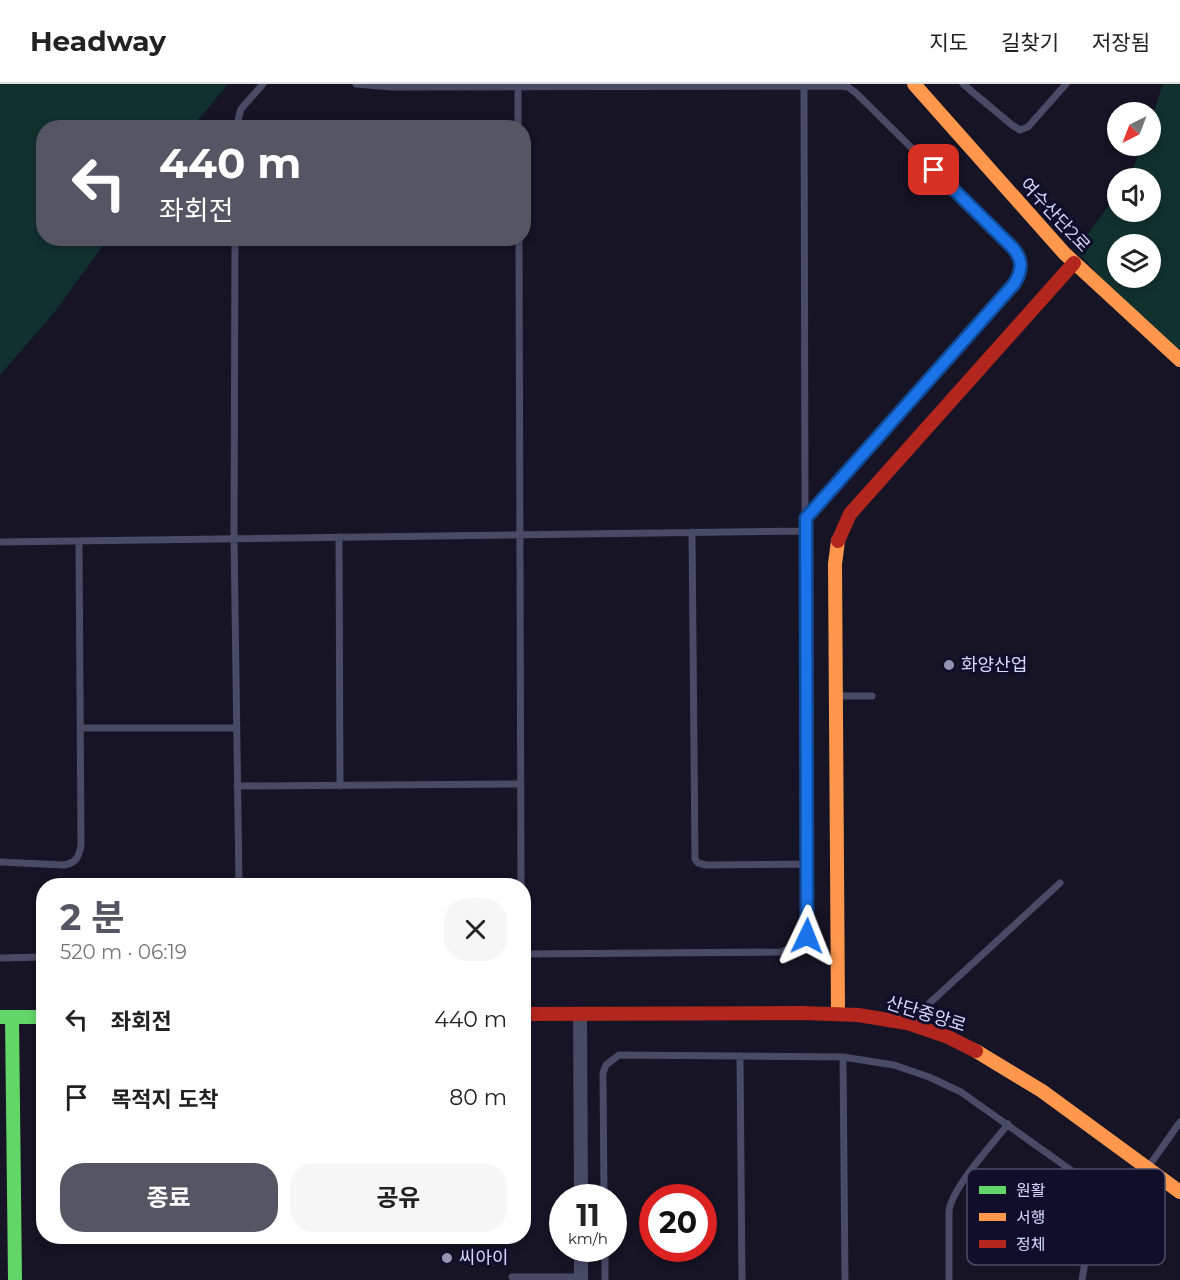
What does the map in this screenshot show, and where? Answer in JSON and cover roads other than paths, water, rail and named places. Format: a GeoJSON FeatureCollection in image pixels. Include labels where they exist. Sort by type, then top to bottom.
{"type":"FeatureCollection","features":[{"type":"Feature","properties":{"kind":"street","name":"여수산단2로"},"geometry":{"type":"LineString","coordinates":[[914,84],[1064,253],[1180,360]]}},
{"type":"Feature","properties":{"kind":"street"},"geometry":{"type":"LineString","coordinates":[[838,1014],[835,564],[838,539],[844,523],[1074,263]]}},
{"type":"Feature","properties":{"kind":"street","name":"산단중앙로"},"geometry":{"type":"LineString","coordinates":[[531,1014],[838,1014],[878,1017],[907,1023],[948,1037],[988,1057],[1042,1091],[1147,1168]]}},
{"type":"Feature","properties":{"kind":"street"},"geometry":{"type":"LineString","coordinates":[[580,1014],[581,1184]]}},
{"type":"Feature","properties":{"kind":"street"},"geometry":{"type":"LineString","coordinates":[[15,1280],[6,1017],[36,1017]]}},
{"type":"Feature","properties":{"kind":"street","name":"산단중앙로"},"geometry":{"type":"LineString","coordinates":[[1165,1181],[1180,1192]]}},
{"type":"Feature","properties":{"kind":"street"},"geometry":{"type":"LineString","coordinates":[[581,1262],[581,1278]]}},
{"type":"Feature","properties":{"kind":"lane"},"geometry":{"type":"LineString","coordinates":[[238,120],[241,109],[263,84]]}},
{"type":"Feature","properties":{"kind":"lane"},"geometry":{"type":"LineString","coordinates":[[356,84],[391,87],[839,86],[852,90],[1012,247],[1019,255],[1021,265],[1020,274],[1014,284],[806,518]]}},
{"type":"Feature","properties":{"kind":"lane"},"geometry":{"type":"LineString","coordinates":[[963,84],[1020,130],[1028,127],[1066,84]]}},
{"type":"Feature","properties":{"kind":"lane"},"geometry":{"type":"LineString","coordinates":[[518,85],[518,120]]}},
{"type":"Feature","properties":{"kind":"lane"},"geometry":{"type":"LineString","coordinates":[[531,954],[780,952],[790,951],[802,943],[807,931],[804,86]]}},
{"type":"Feature","properties":{"kind":"lane"},"geometry":{"type":"LineString","coordinates":[[236,246],[234,538],[239,878]]}},
{"type":"Feature","properties":{"kind":"lane"},"geometry":{"type":"LineString","coordinates":[[519,246],[521,878]]}},
{"type":"Feature","properties":{"kind":"lane"},"geometry":{"type":"LineString","coordinates":[[0,542],[806,531]]}},
{"type":"Feature","properties":{"kind":"lane"},"geometry":{"type":"LineString","coordinates":[[692,532],[695,859],[706,866],[807,864]]}},
{"type":"Feature","properties":{"kind":"lane"},"geometry":{"type":"LineString","coordinates":[[339,537],[340,786]]}},
{"type":"Feature","properties":{"kind":"lane"},"geometry":{"type":"LineString","coordinates":[[0,862],[70,864],[77,859],[81,845],[79,541]]}},
{"type":"Feature","properties":{"kind":"lane"},"geometry":{"type":"LineString","coordinates":[[836,696],[872,696]]}},
{"type":"Feature","properties":{"kind":"lane"},"geometry":{"type":"LineString","coordinates":[[80,728],[237,728]]}},
{"type":"Feature","properties":{"kind":"lane"},"geometry":{"type":"LineString","coordinates":[[237,786],[521,784]]}},
{"type":"Feature","properties":{"kind":"lane"},"geometry":{"type":"LineString","coordinates":[[907,1023],[1060,883]]}},
{"type":"Feature","properties":{"kind":"lane"},"geometry":{"type":"LineString","coordinates":[[0,958],[36,957]]}},
{"type":"Feature","properties":{"kind":"lane"},"geometry":{"type":"LineString","coordinates":[[604,1184],[604,1068],[608,1062],[622,1054],[843,1058],[885,1063],[929,1077],[970,1097],[1069,1169]]}},
{"type":"Feature","properties":{"kind":"lane"},"geometry":{"type":"LineString","coordinates":[[740,1056],[742,1280]]}},
{"type":"Feature","properties":{"kind":"lane"},"geometry":{"type":"LineString","coordinates":[[843,1058],[844,1280]]}},
{"type":"Feature","properties":{"kind":"lane"},"geometry":{"type":"LineString","coordinates":[[1147,1168],[1180,1122]]}},
{"type":"Feature","properties":{"kind":"lane"},"geometry":{"type":"LineString","coordinates":[[973,1169],[1008,1124]]}},
{"type":"Feature","properties":{"kind":"lane"},"geometry":{"type":"LineString","coordinates":[[949,1280],[949,1212],[957,1190],[967,1177]]}},
{"type":"Feature","properties":{"kind":"lane"},"geometry":{"type":"LineString","coordinates":[[604,1262],[605,1280]]}},
{"type":"Feature","properties":{"kind":"lane"},"geometry":{"type":"LineString","coordinates":[[1082,1280],[1084,1265]]}},
{"type":"Feature","properties":{"kind":"lane"},"geometry":{"type":"LineString","coordinates":[[512,1278],[581,1278]]}},
{"type":"Feature","properties":{"kind":"place","name":"화양산업"},"geometry":{"type":"Point","coordinates":[949,665]}},
{"type":"Feature","properties":{"kind":"place","name":"씨아이"},"geometry":{"type":"Point","coordinates":[447,1258]}}]}
